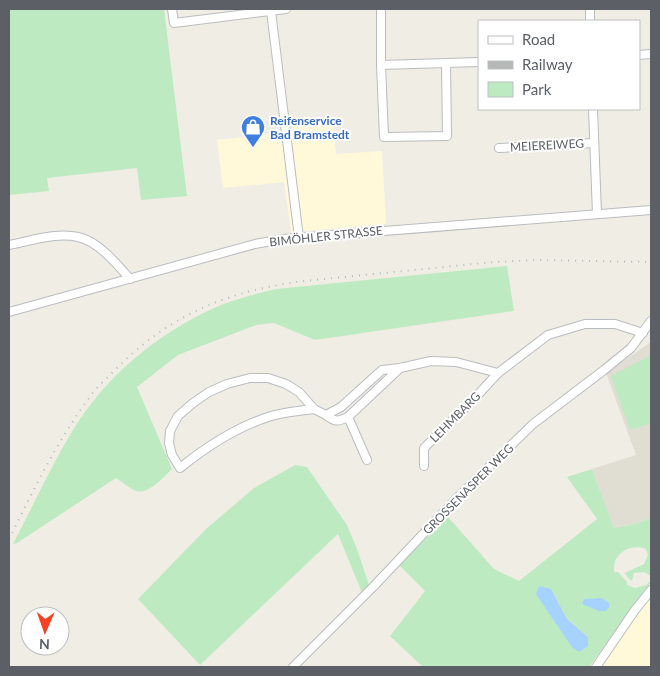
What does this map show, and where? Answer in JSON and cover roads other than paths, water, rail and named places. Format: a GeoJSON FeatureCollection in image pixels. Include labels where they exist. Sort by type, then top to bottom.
{"type":"FeatureCollection","features":[{"type":"Feature","properties":{"kind":"street"},"geometry":{"type":"LineString","coordinates":[[172,9],[174,23],[286,9]]}},
{"type":"Feature","properties":{"kind":"street"},"geometry":{"type":"LineString","coordinates":[[381,9],[384,137],[447,136],[446,63]]}},
{"type":"Feature","properties":{"kind":"street"},"geometry":{"type":"LineString","coordinates":[[271,11],[299,238]]}},
{"type":"Feature","properties":{"kind":"street"},"geometry":{"type":"LineString","coordinates":[[381,65],[478,62]]}},
{"type":"Feature","properties":{"kind":"street"},"geometry":{"type":"LineString","coordinates":[[593,110],[597,214]]}},
{"type":"Feature","properties":{"kind":"street","name":"MEIEREIWEG"},"geometry":{"type":"LineString","coordinates":[[499,148],[594,143]]}},
{"type":"Feature","properties":{"kind":"street","name":"BIMÖHLER STRASSE"},"geometry":{"type":"LineString","coordinates":[[9,312],[255,244],[284,239],[651,210]]}},
{"type":"Feature","properties":{"kind":"street"},"geometry":{"type":"LineString","coordinates":[[9,246],[51,237],[80,237],[94,244],[130,278]]}},
{"type":"Feature","properties":{"kind":"street","name":"GROSSENASPER WEG"},"geometry":{"type":"LineString","coordinates":[[293,667],[374,586],[458,497],[533,424],[631,348],[651,321]]}},
{"type":"Feature","properties":{"kind":"street","name":"LEHMBARG"},"geometry":{"type":"LineString","coordinates":[[424,466],[424,448],[474,399],[498,372],[548,335],[585,324],[615,324],[643,333]]}},
{"type":"Feature","properties":{"kind":"street"},"geometry":{"type":"LineString","coordinates":[[326,415],[341,407],[382,370],[431,361],[456,362],[498,372]]}},
{"type":"Feature","properties":{"kind":"street"},"geometry":{"type":"LineString","coordinates":[[314,409],[268,417],[231,432],[180,468],[172,455],[169,443],[170,431],[178,416],[192,403],[209,392],[227,384],[250,378],[268,378],[286,384],[299,392],[314,409],[334,421],[340,421],[348,417],[400,368]]}},
{"type":"Feature","properties":{"kind":"street"},"geometry":{"type":"LineString","coordinates":[[348,417],[367,460]]}},
{"type":"Feature","properties":{"kind":"street"},"geometry":{"type":"LineString","coordinates":[[596,667],[651,590]]}},
{"type":"Feature","properties":{"kind":"water"},"geometry":{"type":"Polygon","coordinates":[[[539,586],[551,589],[567,619],[588,637],[588,646],[579,652],[572,647],[536,594],[539,586]]]}},
{"type":"Feature","properties":{"kind":"water"},"geometry":{"type":"Polygon","coordinates":[[[602,598],[609,603],[606,611],[599,611],[582,604],[584,599],[602,598]]]}},
{"type":"Feature","properties":{"kind":"railway"},"geometry":{"type":"LineString","coordinates":[[9,539],[57,446],[94,391],[121,363],[150,339],[170,325],[205,307],[247,292],[304,281],[494,262],[536,260],[651,262]]}},
{"type":"Feature","properties":{"kind":"place","name":"Reifenservice Bad Bramstedt"},"geometry":{"type":"Point","coordinates":[253,148]}}]}
